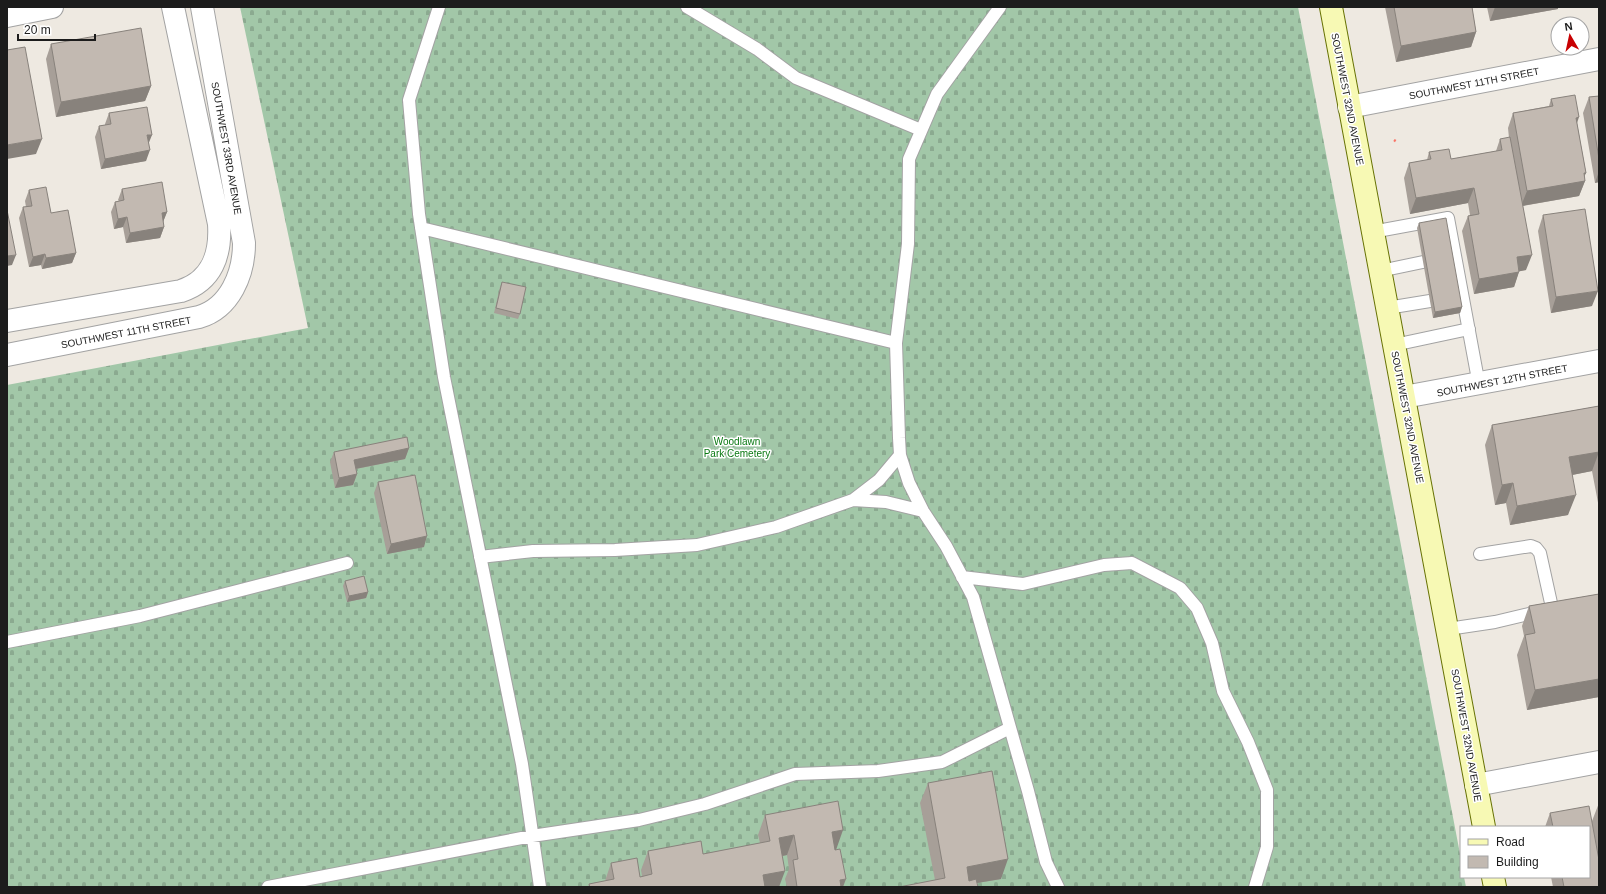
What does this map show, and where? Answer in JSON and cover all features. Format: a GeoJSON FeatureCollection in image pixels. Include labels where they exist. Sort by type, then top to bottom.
{"type":"FeatureCollection","features":[{"type":"Feature","properties":{"kind":"street"},"geometry":{"type":"LineString","coordinates":[[7,16],[52,7]]}},
{"type":"Feature","properties":{"kind":"street"},"geometry":{"type":"LineString","coordinates":[[7,321],[181,291],[202,281],[217,255],[219,245],[219,224],[173,7]]}},
{"type":"Feature","properties":{"kind":"street","name":"SOUTHWEST 33RD AVENUE"},"geometry":{"type":"LineString","coordinates":[[202,7],[244,243],[241,267],[233,288]]}},
{"type":"Feature","properties":{"kind":"street","name":"SOUTHWEST 32ND AVENUE"},"geometry":{"type":"LineString","coordinates":[[1331,7],[1484,826]]}},
{"type":"Feature","properties":{"kind":"street","name":"SOUTHWEST 11TH STREET"},"geometry":{"type":"LineString","coordinates":[[1349,107],[1599,59]]}},
{"type":"Feature","properties":{"kind":"street"},"geometry":{"type":"LineString","coordinates":[[208,272],[233,288]]}},
{"type":"Feature","properties":{"kind":"street","name":"SOUTHWEST 11TH STREET"},"geometry":{"type":"LineString","coordinates":[[7,355],[200,317],[210,314],[219,308],[233,288]]}},
{"type":"Feature","properties":{"kind":"street","name":"SOUTHWEST 12TH STREET"},"geometry":{"type":"LineString","coordinates":[[1404,397],[1479,385],[1599,361]]}},
{"type":"Feature","properties":{"kind":"street"},"geometry":{"type":"LineString","coordinates":[[1476,785],[1599,762]]}},
{"type":"Feature","properties":{"kind":"lane"},"geometry":{"type":"LineString","coordinates":[[438,7],[409,100],[421,228],[444,377],[522,764],[540,887]]}},
{"type":"Feature","properties":{"kind":"lane"},"geometry":{"type":"LineString","coordinates":[[687,7],[757,49],[796,78],[921,130]]}},
{"type":"Feature","properties":{"kind":"lane"},"geometry":{"type":"LineString","coordinates":[[1000,7],[937,94],[909,159],[908,244],[896,343],[900,455],[909,483],[924,511],[946,546],[973,597],[1046,862],[1058,887]]}},
{"type":"Feature","properties":{"kind":"lane"},"geometry":{"type":"LineString","coordinates":[[1372,232],[1448,218],[1460,296],[1469,329],[1479,385]]}},
{"type":"Feature","properties":{"kind":"lane"},"geometry":{"type":"LineString","coordinates":[[421,228],[896,343]]}},
{"type":"Feature","properties":{"kind":"lane"},"geometry":{"type":"LineString","coordinates":[[1380,271],[1423,262]]}},
{"type":"Feature","properties":{"kind":"lane"},"geometry":{"type":"LineString","coordinates":[[1387,308],[1430,301]]}},
{"type":"Feature","properties":{"kind":"lane"},"geometry":{"type":"LineString","coordinates":[[1394,345],[1469,329]]}},
{"type":"Feature","properties":{"kind":"lane"},"geometry":{"type":"LineString","coordinates":[[480,558],[533,551],[615,550],[697,545],[776,527],[853,500],[879,480],[900,455]]}},
{"type":"Feature","properties":{"kind":"lane"},"geometry":{"type":"LineString","coordinates":[[853,500],[886,502],[924,511]]}},
{"type":"Feature","properties":{"kind":"lane"},"geometry":{"type":"LineString","coordinates":[[1448,628],[1495,622],[1550,609],[1551,603],[1540,553],[1536,548],[1531,546],[1480,554]]}},
{"type":"Feature","properties":{"kind":"lane"},"geometry":{"type":"LineString","coordinates":[[7,642],[140,616],[347,563]]}},
{"type":"Feature","properties":{"kind":"lane"},"geometry":{"type":"LineString","coordinates":[[962,577],[1023,584],[1096,567],[1132,563],[1180,588],[1197,608],[1212,643],[1223,691],[1248,742],[1267,790],[1267,847],[1255,887]]}},
{"type":"Feature","properties":{"kind":"lane"},"geometry":{"type":"LineString","coordinates":[[268,887],[532,836],[639,820],[705,804],[795,774],[878,771],[942,762],[1010,728]]}},
{"type":"Feature","properties":{"kind":"green space","name":"Woodlawn Park Cemetery"},"geometry":{"type":"Polygon","coordinates":[[[240,7],[1298,7],[1460,854],[1460,878],[1464,878],[1466,887],[7,887],[7,385],[308,328],[240,7]]]}},
{"type":"Feature","properties":{"kind":"building"},"geometry":{"type":"Polygon","coordinates":[[[1394,7],[1472,7],[1476,32],[1401,46],[1394,7]]]}},
{"type":"Feature","properties":{"kind":"building"},"geometry":{"type":"Polygon","coordinates":[[[141,28],[151,86],[61,102],[51,44],[141,28]]]}},
{"type":"Feature","properties":{"kind":"building"},"geometry":{"type":"Polygon","coordinates":[[[25,47],[42,139],[7,145],[7,50],[25,47]]]}},
{"type":"Feature","properties":{"kind":"building"},"geometry":{"type":"Polygon","coordinates":[[[1575,95],[1579,117],[1576,118],[1586,173],[1584,173],[1585,181],[1527,191],[1513,113],[1553,106],[1551,99],[1575,95]]]}},
{"type":"Feature","properties":{"kind":"building"},"geometry":{"type":"Polygon","coordinates":[[[1599,96],[1599,159],[1589,97],[1599,96]]]}},
{"type":"Feature","properties":{"kind":"building"},"geometry":{"type":"Polygon","coordinates":[[[147,107],[152,135],[147,135],[150,150],[105,159],[99,126],[111,124],[109,113],[147,107]]]}},
{"type":"Feature","properties":{"kind":"building"},"geometry":{"type":"Polygon","coordinates":[[[1510,137],[1532,255],[1517,257],[1519,272],[1479,279],[1468,216],[1479,214],[1474,188],[1416,198],[1409,163],[1431,159],[1429,152],[1449,149],[1451,159],[1502,150],[1500,139],[1510,137]]]}},
{"type":"Feature","properties":{"kind":"building"},"geometry":{"type":"Polygon","coordinates":[[[162,182],[167,212],[162,213],[164,227],[130,233],[127,217],[118,219],[115,202],[124,200],[122,189],[162,182]]]}},
{"type":"Feature","properties":{"kind":"building"},"geometry":{"type":"Polygon","coordinates":[[[46,187],[51,213],[68,210],[76,253],[46,258],[45,254],[33,257],[23,207],[32,206],[29,190],[46,187]]]}},
{"type":"Feature","properties":{"kind":"building"},"geometry":{"type":"Polygon","coordinates":[[[1585,209],[1598,291],[1556,297],[1543,215],[1585,209]]]}},
{"type":"Feature","properties":{"kind":"building"},"geometry":{"type":"Polygon","coordinates":[[[7,210],[16,255],[7,256],[7,210]]]}},
{"type":"Feature","properties":{"kind":"building"},"geometry":{"type":"Polygon","coordinates":[[[1446,218],[1462,307],[1435,312],[1419,223],[1446,218]]]}},
{"type":"Feature","properties":{"kind":"building"},"geometry":{"type":"Polygon","coordinates":[[[502,282],[526,287],[520,314],[496,308],[502,282]]]}},
{"type":"Feature","properties":{"kind":"building"},"geometry":{"type":"Polygon","coordinates":[[[1599,406],[1599,452],[1569,457],[1576,495],[1517,506],[1513,483],[1502,485],[1492,425],[1599,406]]]}},
{"type":"Feature","properties":{"kind":"building"},"geometry":{"type":"Polygon","coordinates":[[[407,437],[409,448],[354,460],[357,474],[339,478],[334,452],[407,437]]]}},
{"type":"Feature","properties":{"kind":"building"},"geometry":{"type":"Polygon","coordinates":[[[415,475],[427,536],[391,544],[378,482],[415,475]]]}},
{"type":"Feature","properties":{"kind":"building"},"geometry":{"type":"Polygon","coordinates":[[[364,576],[368,592],[349,596],[345,581],[364,576]]]}},
{"type":"Feature","properties":{"kind":"building"},"geometry":{"type":"Polygon","coordinates":[[[1599,594],[1599,679],[1535,690],[1525,635],[1535,633],[1529,606],[1599,594]]]}},
{"type":"Feature","properties":{"kind":"building"},"geometry":{"type":"Polygon","coordinates":[[[992,771],[1008,859],[967,867],[969,881],[976,879],[978,887],[899,887],[945,878],[928,783],[992,771]]]}},
{"type":"Feature","properties":{"kind":"building"},"geometry":{"type":"Polygon","coordinates":[[[838,801],[843,830],[832,832],[835,850],[840,849],[846,879],[840,880],[841,887],[797,887],[793,860],[798,859],[794,835],[779,838],[785,871],[763,875],[765,887],[590,887],[589,884],[614,879],[611,863],[637,858],[640,877],[652,874],[648,851],[701,841],[703,854],[770,841],[765,815],[838,801]]]}},
{"type":"Feature","properties":{"kind":"building"},"geometry":{"type":"Polygon","coordinates":[[[1589,806],[1599,860],[1599,887],[1564,887],[1562,878],[1590,878],[1590,826],[1553,826],[1550,813],[1589,806]]]}}]}
